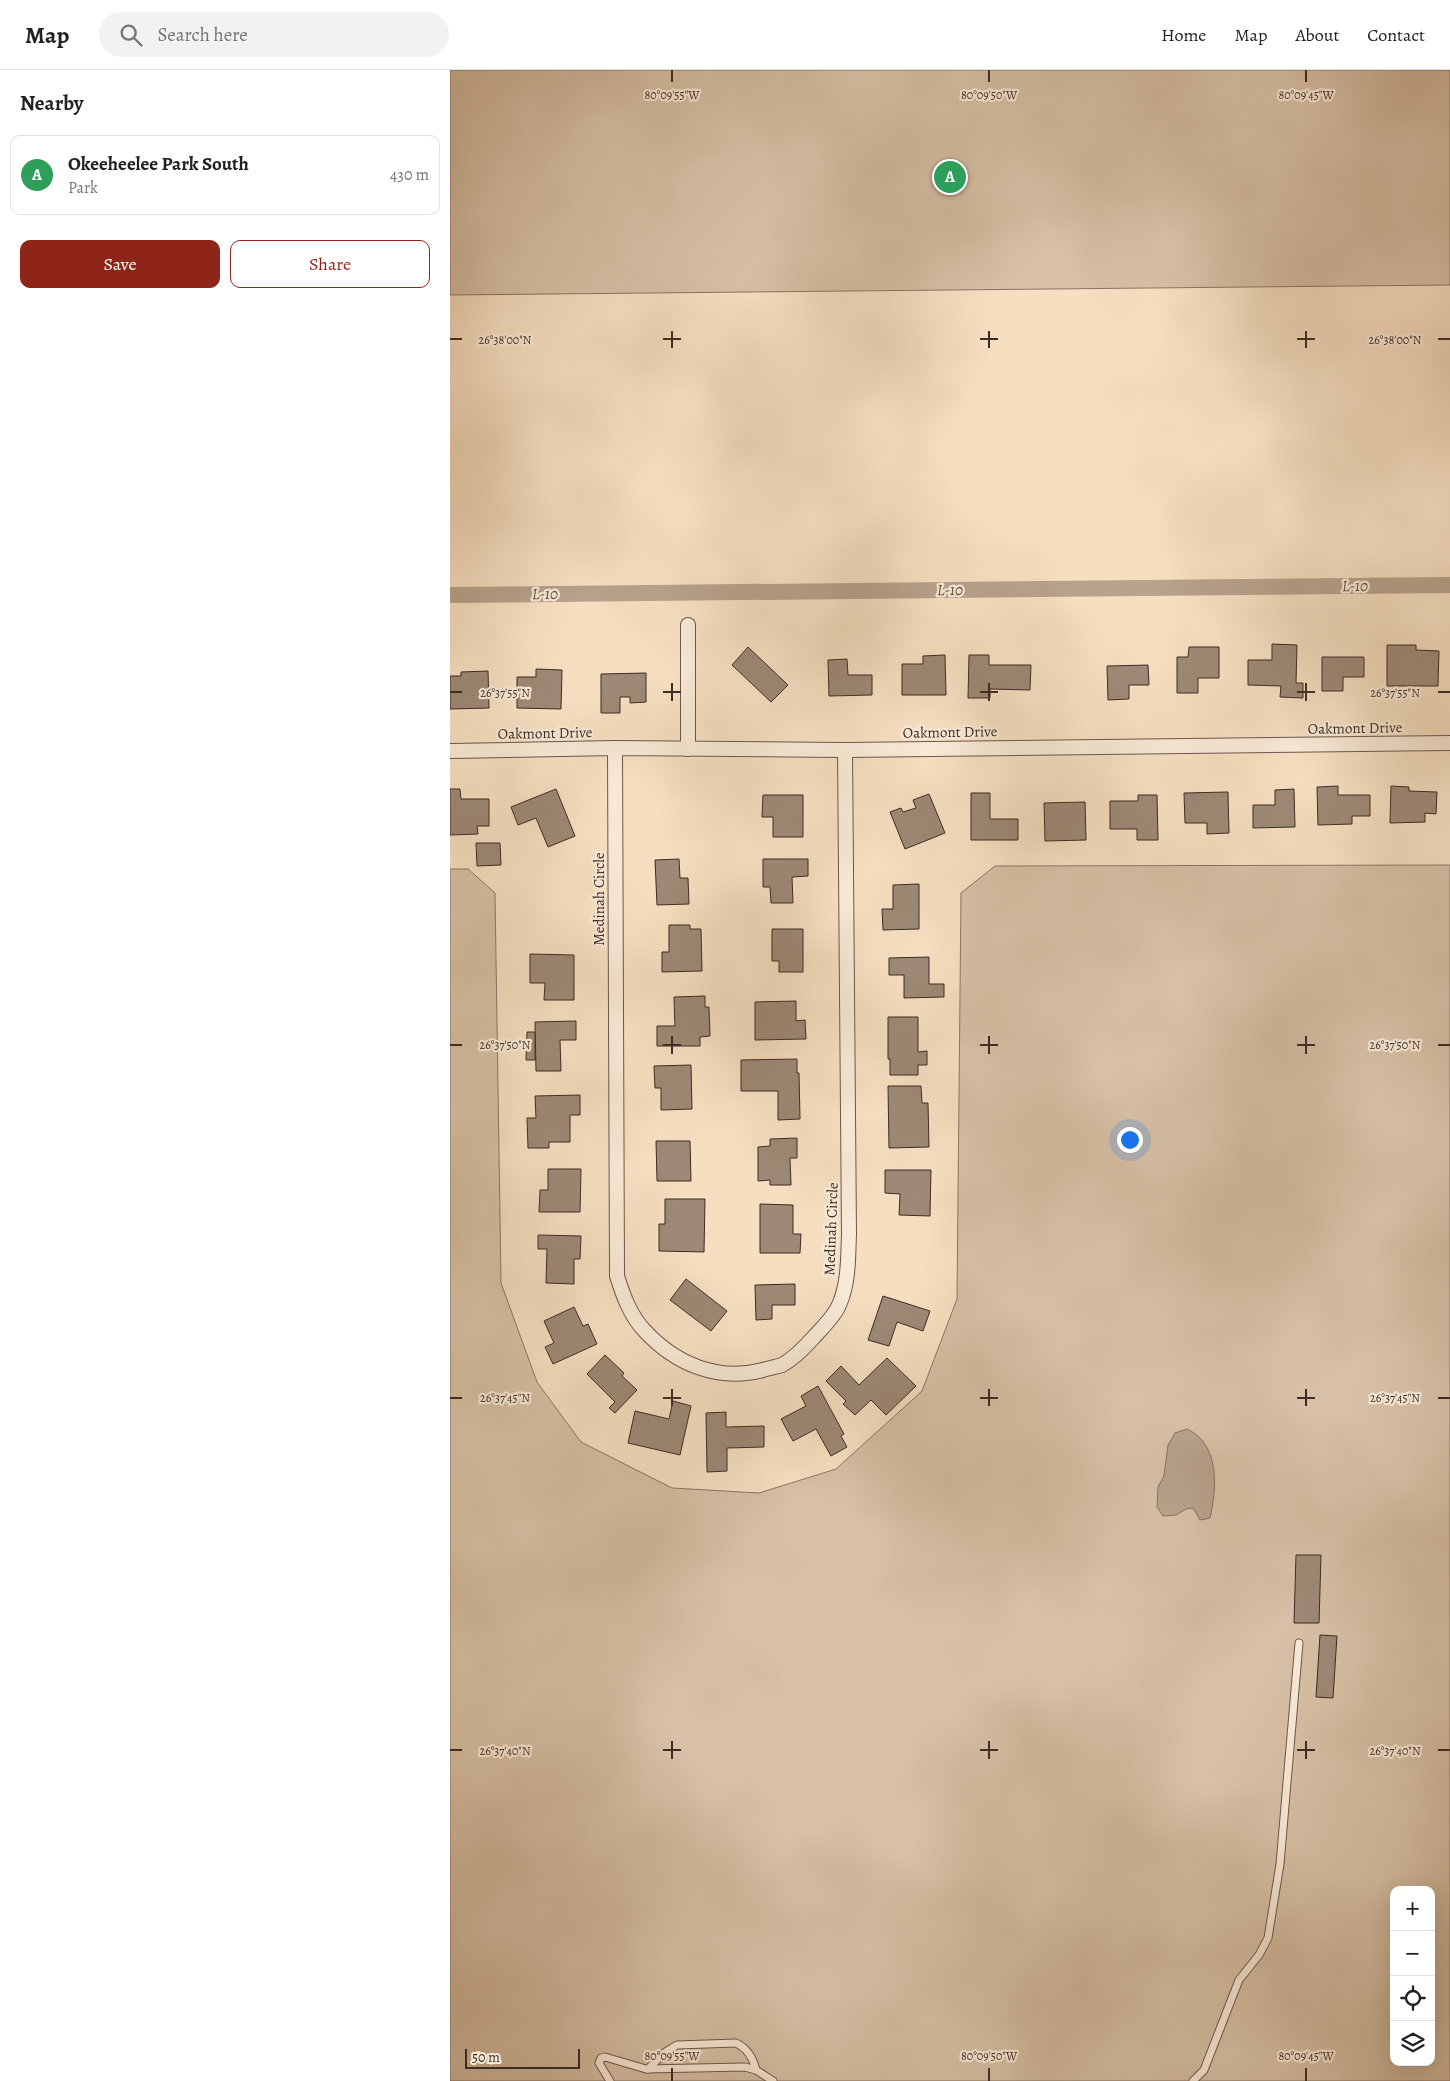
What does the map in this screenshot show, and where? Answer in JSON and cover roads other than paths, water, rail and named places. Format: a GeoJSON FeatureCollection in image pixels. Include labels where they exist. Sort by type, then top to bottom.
{"type":"FeatureCollection","features":[{"type":"Feature","properties":{"kind":"street"},"geometry":{"type":"LineString","coordinates":[[688,626],[688,749]]}},
{"type":"Feature","properties":{"kind":"street","name":"Oakmont Drive"},"geometry":{"type":"LineString","coordinates":[[450,751],[615,748],[845,750],[1450,743]]}},
{"type":"Feature","properties":{"kind":"street","name":"Medinah Circle"},"geometry":{"type":"LineString","coordinates":[[615,748],[617,1276],[626,1301],[643,1329],[662,1347],[687,1363],[709,1372],[735,1375],[782,1365],[805,1347],[839,1306],[847,1279],[849,1224],[845,750]]}},
{"type":"Feature","properties":{"kind":"lane"},"geometry":{"type":"LineString","coordinates":[[1193,2081],[1204,2070],[1239,1980],[1260,1955],[1268,1938],[1280,1864],[1299,1643]]}},
{"type":"Feature","properties":{"kind":"lane"},"geometry":{"type":"LineString","coordinates":[[648,2069],[664,2053],[677,2045],[736,2043],[742,2046],[754,2060],[756,2070]]}},
{"type":"Feature","properties":{"kind":"lane"},"geometry":{"type":"LineString","coordinates":[[610,2081],[599,2063],[601,2058],[605,2057],[648,2069],[745,2067],[756,2070],[773,2081]]}},
{"type":"Feature","properties":{"kind":"waterway","name":"L-10"},"geometry":{"type":"LineString","coordinates":[[450,595],[1450,585]]}},
{"type":"Feature","properties":{"kind":"place","name":"Okeeheelee Park South"},"geometry":{"type":"Point","coordinates":[950,177]}}]}
